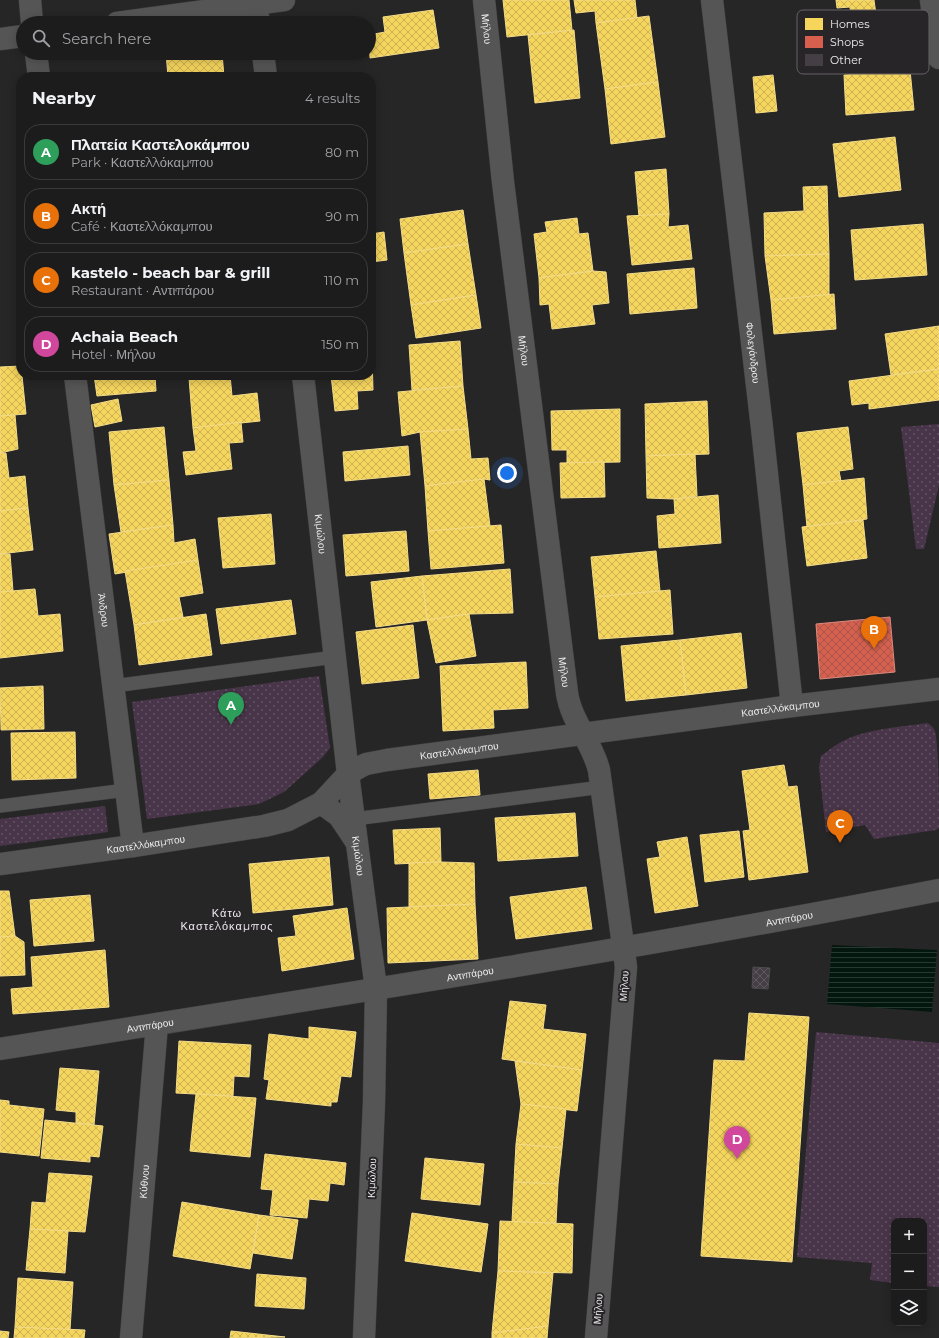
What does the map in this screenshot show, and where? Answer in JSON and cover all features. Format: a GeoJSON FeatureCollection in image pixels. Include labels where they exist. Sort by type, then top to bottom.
{"type":"FeatureCollection","features":[{"type":"Feature","properties":{"kind":"street"},"geometry":{"type":"LineString","coordinates":[[30,0],[31,16]]}},
{"type":"Feature","properties":{"kind":"street"},"geometry":{"type":"LineString","coordinates":[[216,16],[258,13],[284,0]]}},
{"type":"Feature","properties":{"kind":"street","name":"Μήλου"},"geometry":{"type":"LineString","coordinates":[[484,0],[503,182],[566,693],[571,712],[584,734],[597,762],[602,787],[624,948],[625,976],[596,1338]]}},
{"type":"Feature","properties":{"kind":"street","name":"Φολεγάνδρου"},"geometry":{"type":"LineString","coordinates":[[712,0],[764,444],[792,706]]}},
{"type":"Feature","properties":{"kind":"street"},"geometry":{"type":"LineString","coordinates":[[931,0],[939,58]]}},
{"type":"Feature","properties":{"kind":"street"},"geometry":{"type":"LineString","coordinates":[[0,39],[16,37]]}},
{"type":"Feature","properties":{"kind":"street"},"geometry":{"type":"LineString","coordinates":[[37,60],[38,72]]}},
{"type":"Feature","properties":{"kind":"street"},"geometry":{"type":"LineString","coordinates":[[264,60],[265,72]]}},
{"type":"Feature","properties":{"kind":"street","name":"Άνδρου"},"geometry":{"type":"LineString","coordinates":[[76,380],[134,846]]}},
{"type":"Feature","properties":{"kind":"street","name":"Κιμώλου"},"geometry":{"type":"LineString","coordinates":[[304,380],[348,774],[376,990],[374,1102],[364,1338]]}},
{"type":"Feature","properties":{"kind":"street","name":"Καστελλόκαμπου"},"geometry":{"type":"LineString","coordinates":[[0,864],[134,846],[276,823],[299,815],[321,803],[348,774],[366,764],[387,760],[792,706],[939,689]]}},
{"type":"Feature","properties":{"kind":"street"},"geometry":{"type":"LineString","coordinates":[[321,803],[339,816],[358,844]]}},
{"type":"Feature","properties":{"kind":"street","name":"Αντιπάρου"},"geometry":{"type":"LineString","coordinates":[[0,1049],[376,990],[805,917],[939,890]]}},
{"type":"Feature","properties":{"kind":"street","name":"Κύθνου"},"geometry":{"type":"LineString","coordinates":[[131,1338],[157,1024]]}},
{"type":"Feature","properties":{"kind":"lane"},"geometry":{"type":"LineString","coordinates":[[113,686],[335,657]]}},
{"type":"Feature","properties":{"kind":"lane"},"geometry":{"type":"LineString","coordinates":[[354,819],[602,787]]}},
{"type":"Feature","properties":{"kind":"lane"},"geometry":{"type":"LineString","coordinates":[[0,806],[126,790]]}},
{"type":"Feature","properties":{"kind":"shaded area"},"geometry":{"type":"Polygon","coordinates":[[[939,424],[939,485],[924,549],[916,549],[901,427],[939,424]]]}},
{"type":"Feature","properties":{"kind":"shaded area"},"geometry":{"type":"Polygon","coordinates":[[[319,676],[330,748],[323,757],[284,792],[259,804],[147,819],[132,702],[319,676]]]}},
{"type":"Feature","properties":{"kind":"shaded area"},"geometry":{"type":"Polygon","coordinates":[[[927,723],[932,726],[935,731],[936,739],[939,828],[936,830],[874,839],[865,825],[826,832],[819,767],[821,756],[840,742],[866,732],[927,723]]]}},
{"type":"Feature","properties":{"kind":"shaded area"},"geometry":{"type":"Polygon","coordinates":[[[105,806],[108,832],[0,846],[0,819],[105,806]]]}},
{"type":"Feature","properties":{"kind":"shaded area"},"geometry":{"type":"Polygon","coordinates":[[[832,945],[937,950],[932,1012],[827,1004],[832,945]]]}},
{"type":"Feature","properties":{"kind":"shaded area"},"geometry":{"type":"Polygon","coordinates":[[[816,1032],[939,1043],[939,1287],[927,1286],[927,1218],[891,1218],[891,1283],[870,1280],[872,1263],[797,1257],[816,1032]]]}},
{"type":"Feature","properties":{"kind":"building: Homes"},"geometry":{"type":"Polygon","coordinates":[[[503,0],[569,0],[572,30],[507,37],[503,0]]]}},
{"type":"Feature","properties":{"kind":"building: Homes"},"geometry":{"type":"Polygon","coordinates":[[[574,0],[635,0],[637,18],[596,23],[595,11],[576,13],[574,0]]]}},
{"type":"Feature","properties":{"kind":"building: Homes"},"geometry":{"type":"Polygon","coordinates":[[[836,0],[874,0],[875,10],[850,10],[850,7],[837,8],[836,0]]]}},
{"type":"Feature","properties":{"kind":"building: Homes"},"geometry":{"type":"Polygon","coordinates":[[[433,10],[439,48],[376,57],[376,34],[385,32],[383,17],[433,10]]]}},
{"type":"Feature","properties":{"kind":"building: Homes"},"geometry":{"type":"Polygon","coordinates":[[[649,16],[658,82],[605,89],[596,23],[649,16]]]}},
{"type":"Feature","properties":{"kind":"building: Homes"},"geometry":{"type":"Polygon","coordinates":[[[574,30],[580,98],[535,103],[528,35],[574,30]]]}},
{"type":"Feature","properties":{"kind":"building: Homes"},"geometry":{"type":"Polygon","coordinates":[[[167,60],[223,60],[224,72],[168,72],[167,60]]]}},
{"type":"Feature","properties":{"kind":"building: Homes"},"geometry":{"type":"Polygon","coordinates":[[[910,74],[914,110],[846,115],[844,75],[910,74]]]}},
{"type":"Feature","properties":{"kind":"building: Homes"},"geometry":{"type":"Polygon","coordinates":[[[773,75],[777,111],[756,113],[753,77],[773,75]]]}},
{"type":"Feature","properties":{"kind":"building: Homes"},"geometry":{"type":"Polygon","coordinates":[[[658,82],[665,137],[611,144],[605,89],[658,82]]]}},
{"type":"Feature","properties":{"kind":"building: Homes"},"geometry":{"type":"Polygon","coordinates":[[[895,137],[901,190],[839,197],[833,144],[895,137]]]}},
{"type":"Feature","properties":{"kind":"building: Homes"},"geometry":{"type":"Polygon","coordinates":[[[666,169],[669,214],[639,217],[635,172],[666,169]]]}},
{"type":"Feature","properties":{"kind":"building: Homes"},"geometry":{"type":"Polygon","coordinates":[[[827,186],[829,254],[765,256],[764,213],[804,211],[803,187],[827,186]]]}},
{"type":"Feature","properties":{"kind":"building: Homes"},"geometry":{"type":"Polygon","coordinates":[[[463,210],[468,244],[404,253],[400,219],[463,210]]]}},
{"type":"Feature","properties":{"kind":"building: Homes"},"geometry":{"type":"Polygon","coordinates":[[[669,214],[668,227],[688,225],[692,259],[632,265],[627,216],[669,214]]]}},
{"type":"Feature","properties":{"kind":"building: Homes"},"geometry":{"type":"Polygon","coordinates":[[[577,218],[579,234],[588,233],[593,271],[539,278],[534,234],[547,232],[545,222],[577,218]]]}},
{"type":"Feature","properties":{"kind":"building: Homes"},"geometry":{"type":"Polygon","coordinates":[[[923,224],[927,275],[855,280],[851,230],[923,224]]]}},
{"type":"Feature","properties":{"kind":"building: Homes"},"geometry":{"type":"Polygon","coordinates":[[[384,232],[387,260],[376,261],[376,233],[384,232]]]}},
{"type":"Feature","properties":{"kind":"building: Homes"},"geometry":{"type":"Polygon","coordinates":[[[468,244],[476,295],[411,305],[404,253],[468,244]]]}},
{"type":"Feature","properties":{"kind":"building: Homes"},"geometry":{"type":"Polygon","coordinates":[[[829,254],[829,295],[771,300],[765,256],[829,254]]]}},
{"type":"Feature","properties":{"kind":"building: Homes"},"geometry":{"type":"Polygon","coordinates":[[[694,268],[697,308],[630,314],[627,274],[694,268]]]}},
{"type":"Feature","properties":{"kind":"building: Homes"},"geometry":{"type":"Polygon","coordinates":[[[593,271],[606,272],[609,303],[592,305],[595,324],[552,329],[549,304],[540,305],[539,278],[593,271]]]}},
{"type":"Feature","properties":{"kind":"building: Homes"},"geometry":{"type":"Polygon","coordinates":[[[834,294],[836,329],[774,334],[771,300],[834,294]]]}},
{"type":"Feature","properties":{"kind":"building: Homes"},"geometry":{"type":"Polygon","coordinates":[[[476,295],[481,328],[416,338],[411,305],[476,295]]]}},
{"type":"Feature","properties":{"kind":"building: Homes"},"geometry":{"type":"Polygon","coordinates":[[[939,326],[939,369],[891,375],[885,334],[939,326]]]}},
{"type":"Feature","properties":{"kind":"building: Homes"},"geometry":{"type":"Polygon","coordinates":[[[460,341],[463,386],[412,390],[409,345],[460,341]]]}},
{"type":"Feature","properties":{"kind":"building: Homes"},"geometry":{"type":"Polygon","coordinates":[[[16,366],[16,380],[22,380],[26,414],[0,416],[0,367],[16,366]]]}},
{"type":"Feature","properties":{"kind":"building: Homes"},"geometry":{"type":"Polygon","coordinates":[[[939,369],[939,400],[869,409],[869,403],[852,405],[849,381],[939,369]]]}},
{"type":"Feature","properties":{"kind":"building: Homes"},"geometry":{"type":"Polygon","coordinates":[[[95,380],[155,380],[156,391],[97,396],[95,380]]]}},
{"type":"Feature","properties":{"kind":"building: Homes"},"geometry":{"type":"Polygon","coordinates":[[[189,380],[230,380],[232,396],[257,393],[260,421],[193,428],[189,380]]]}},
{"type":"Feature","properties":{"kind":"building: Homes"},"geometry":{"type":"Polygon","coordinates":[[[332,380],[373,380],[373,390],[357,391],[358,409],[335,411],[332,380]]]}},
{"type":"Feature","properties":{"kind":"building: Homes"},"geometry":{"type":"Polygon","coordinates":[[[463,386],[468,429],[420,432],[402,436],[398,392],[463,386]]]}},
{"type":"Feature","properties":{"kind":"building: Homes"},"geometry":{"type":"Polygon","coordinates":[[[118,399],[122,421],[95,427],[91,405],[118,399]]]}},
{"type":"Feature","properties":{"kind":"building: Homes"},"geometry":{"type":"Polygon","coordinates":[[[707,401],[709,454],[646,456],[645,404],[707,401]]]}},
{"type":"Feature","properties":{"kind":"building: Homes"},"geometry":{"type":"Polygon","coordinates":[[[620,409],[620,462],[567,463],[567,450],[552,450],[551,411],[620,409]]]}},
{"type":"Feature","properties":{"kind":"building: Homes"},"geometry":{"type":"Polygon","coordinates":[[[15,415],[18,449],[0,453],[0,416],[15,415]]]}},
{"type":"Feature","properties":{"kind":"building: Homes"},"geometry":{"type":"Polygon","coordinates":[[[241,422],[243,442],[229,443],[232,469],[186,475],[183,452],[196,451],[193,428],[241,422]]]}},
{"type":"Feature","properties":{"kind":"building: Homes"},"geometry":{"type":"Polygon","coordinates":[[[164,427],[169,480],[114,485],[109,432],[164,427]]]}},
{"type":"Feature","properties":{"kind":"building: Homes"},"geometry":{"type":"Polygon","coordinates":[[[848,427],[853,469],[839,471],[841,481],[803,485],[797,433],[848,427]]]}},
{"type":"Feature","properties":{"kind":"building: Homes"},"geometry":{"type":"Polygon","coordinates":[[[468,429],[471,459],[488,458],[490,480],[484,479],[425,486],[420,432],[468,429]]]}},
{"type":"Feature","properties":{"kind":"building: Homes"},"geometry":{"type":"Polygon","coordinates":[[[408,446],[410,475],[345,481],[343,452],[408,446]]]}},
{"type":"Feature","properties":{"kind":"building: Homes"},"geometry":{"type":"Polygon","coordinates":[[[0,453],[6,453],[9,478],[25,476],[28,508],[0,511],[0,453]]]}},
{"type":"Feature","properties":{"kind":"building: Homes"},"geometry":{"type":"Polygon","coordinates":[[[695,454],[697,496],[674,499],[647,498],[646,456],[695,454]]]}},
{"type":"Feature","properties":{"kind":"building: Homes"},"geometry":{"type":"Polygon","coordinates":[[[604,462],[605,497],[561,498],[560,463],[604,462]]]}},
{"type":"Feature","properties":{"kind":"building: Homes"},"geometry":{"type":"Polygon","coordinates":[[[864,478],[867,519],[807,527],[803,485],[864,478]]]}},
{"type":"Feature","properties":{"kind":"building: Homes"},"geometry":{"type":"Polygon","coordinates":[[[484,479],[490,526],[428,531],[425,486],[484,479]]]}},
{"type":"Feature","properties":{"kind":"building: Homes"},"geometry":{"type":"Polygon","coordinates":[[[169,480],[173,525],[121,532],[114,485],[169,480]]]}},
{"type":"Feature","properties":{"kind":"building: Homes"},"geometry":{"type":"Polygon","coordinates":[[[718,495],[721,543],[659,548],[657,516],[675,514],[674,499],[718,495]]]}},
{"type":"Feature","properties":{"kind":"building: Homes"},"geometry":{"type":"Polygon","coordinates":[[[28,508],[33,550],[0,554],[0,511],[28,508]]]}},
{"type":"Feature","properties":{"kind":"building: Homes"},"geometry":{"type":"Polygon","coordinates":[[[271,514],[275,564],[223,568],[218,518],[271,514]]]}},
{"type":"Feature","properties":{"kind":"building: Homes"},"geometry":{"type":"Polygon","coordinates":[[[863,520],[867,558],[807,566],[802,527],[863,520]]]}},
{"type":"Feature","properties":{"kind":"building: Homes"},"geometry":{"type":"Polygon","coordinates":[[[173,525],[174,543],[195,539],[198,560],[115,574],[109,534],[173,525]]]}},
{"type":"Feature","properties":{"kind":"building: Homes"},"geometry":{"type":"Polygon","coordinates":[[[501,525],[504,563],[431,569],[428,531],[501,525]]]}},
{"type":"Feature","properties":{"kind":"building: Homes"},"geometry":{"type":"Polygon","coordinates":[[[406,531],[409,571],[346,576],[343,535],[406,531]]]}},
{"type":"Feature","properties":{"kind":"building: Homes"},"geometry":{"type":"Polygon","coordinates":[[[656,551],[660,591],[595,597],[591,557],[656,551]]]}},
{"type":"Feature","properties":{"kind":"building: Homes"},"geometry":{"type":"Polygon","coordinates":[[[0,554],[10,554],[13,591],[0,592],[0,554]]]}},
{"type":"Feature","properties":{"kind":"building: Homes"},"geometry":{"type":"Polygon","coordinates":[[[198,560],[203,593],[179,597],[183,617],[134,625],[125,571],[198,560]]]}},
{"type":"Feature","properties":{"kind":"building: Homes"},"geometry":{"type":"Polygon","coordinates":[[[510,569],[513,613],[469,614],[427,620],[422,576],[510,569]]]}},
{"type":"Feature","properties":{"kind":"building: Homes"},"geometry":{"type":"Polygon","coordinates":[[[422,576],[427,620],[376,627],[371,582],[422,576]]]}},
{"type":"Feature","properties":{"kind":"building: Homes"},"geometry":{"type":"Polygon","coordinates":[[[35,589],[38,616],[60,614],[63,651],[0,658],[0,592],[35,589]]]}},
{"type":"Feature","properties":{"kind":"building: Homes"},"geometry":{"type":"Polygon","coordinates":[[[670,590],[673,634],[599,639],[595,597],[670,590]]]}},
{"type":"Feature","properties":{"kind":"building: Homes"},"geometry":{"type":"Polygon","coordinates":[[[291,600],[296,634],[221,644],[216,609],[291,600]]]}},
{"type":"Feature","properties":{"kind":"building: Homes"},"geometry":{"type":"Polygon","coordinates":[[[206,614],[212,655],[139,665],[134,625],[206,614]]]}},
{"type":"Feature","properties":{"kind":"building: Homes"},"geometry":{"type":"Polygon","coordinates":[[[469,614],[476,656],[436,663],[427,620],[469,614]]]}},
{"type":"Feature","properties":{"kind":"building: Homes"},"geometry":{"type":"Polygon","coordinates":[[[413,625],[419,678],[362,684],[356,632],[413,625]]]}},
{"type":"Feature","properties":{"kind":"building: Homes"},"geometry":{"type":"Polygon","coordinates":[[[741,633],[747,688],[686,695],[680,640],[741,633]]]}},
{"type":"Feature","properties":{"kind":"building: Homes"},"geometry":{"type":"Polygon","coordinates":[[[680,640],[686,695],[626,701],[621,646],[680,640]]]}},
{"type":"Feature","properties":{"kind":"building: Homes"},"geometry":{"type":"Polygon","coordinates":[[[526,662],[528,708],[493,710],[494,728],[443,731],[440,666],[526,662]]]}},
{"type":"Feature","properties":{"kind":"building: Homes"},"geometry":{"type":"Polygon","coordinates":[[[43,686],[44,729],[1,730],[0,688],[43,686]]]}},
{"type":"Feature","properties":{"kind":"building: Homes"},"geometry":{"type":"Polygon","coordinates":[[[75,732],[76,778],[12,780],[11,733],[75,732]]]}},
{"type":"Feature","properties":{"kind":"building: Homes"},"geometry":{"type":"Polygon","coordinates":[[[784,765],[788,787],[797,786],[808,872],[749,880],[743,831],[750,830],[742,771],[784,765]]]}},
{"type":"Feature","properties":{"kind":"building: Homes"},"geometry":{"type":"Polygon","coordinates":[[[478,770],[480,795],[430,799],[428,774],[478,770]]]}},
{"type":"Feature","properties":{"kind":"building: Homes"},"geometry":{"type":"Polygon","coordinates":[[[575,813],[578,856],[498,861],[495,818],[575,813]]]}},
{"type":"Feature","properties":{"kind":"building: Homes"},"geometry":{"type":"Polygon","coordinates":[[[440,828],[441,862],[395,864],[393,830],[440,828]]]}},
{"type":"Feature","properties":{"kind":"building: Homes"},"geometry":{"type":"Polygon","coordinates":[[[739,831],[744,877],[705,882],[700,835],[739,831]]]}},
{"type":"Feature","properties":{"kind":"building: Homes"},"geometry":{"type":"Polygon","coordinates":[[[687,837],[698,906],[655,913],[647,859],[660,857],[657,842],[687,837]]]}},
{"type":"Feature","properties":{"kind":"building: Homes"},"geometry":{"type":"Polygon","coordinates":[[[329,857],[333,905],[253,913],[249,864],[329,857]]]}},
{"type":"Feature","properties":{"kind":"building: Homes"},"geometry":{"type":"Polygon","coordinates":[[[409,863],[474,863],[475,904],[409,907],[409,863]]]}},
{"type":"Feature","properties":{"kind":"building: Homes"},"geometry":{"type":"Polygon","coordinates":[[[586,887],[592,929],[516,939],[510,897],[586,887]]]}},
{"type":"Feature","properties":{"kind":"building: Homes"},"geometry":{"type":"Polygon","coordinates":[[[0,891],[9,891],[15,936],[0,937],[0,891]]]}},
{"type":"Feature","properties":{"kind":"building: Homes"},"geometry":{"type":"Polygon","coordinates":[[[90,895],[94,941],[34,946],[30,900],[90,895]]]}},
{"type":"Feature","properties":{"kind":"building: Homes"},"geometry":{"type":"Polygon","coordinates":[[[475,904],[478,959],[388,963],[387,908],[475,904]]]}},
{"type":"Feature","properties":{"kind":"building: Homes"},"geometry":{"type":"Polygon","coordinates":[[[347,908],[354,959],[282,971],[278,938],[296,936],[293,916],[347,908]]]}},
{"type":"Feature","properties":{"kind":"building: Homes"},"geometry":{"type":"Polygon","coordinates":[[[15,936],[24,942],[25,975],[0,976],[0,937],[15,936]]]}},
{"type":"Feature","properties":{"kind":"building: Homes"},"geometry":{"type":"Polygon","coordinates":[[[105,950],[109,1007],[13,1014],[11,989],[33,987],[31,957],[105,950]]]}},
{"type":"Feature","properties":{"kind":"building: Homes"},"geometry":{"type":"Polygon","coordinates":[[[510,1001],[546,1005],[543,1029],[586,1034],[582,1070],[502,1059],[510,1001]]]}},
{"type":"Feature","properties":{"kind":"building: Homes"},"geometry":{"type":"Polygon","coordinates":[[[749,1013],[809,1017],[792,1262],[701,1256],[714,1060],[745,1061],[749,1013]]]}},
{"type":"Feature","properties":{"kind":"building: Homes"},"geometry":{"type":"Polygon","coordinates":[[[309,1027],[356,1032],[351,1077],[341,1076],[337,1102],[331,1102],[331,1106],[266,1099],[269,1080],[264,1079],[269,1034],[309,1039],[309,1027]]]}},
{"type":"Feature","properties":{"kind":"building: Homes"},"geometry":{"type":"Polygon","coordinates":[[[179,1041],[251,1045],[249,1077],[234,1076],[233,1096],[176,1093],[179,1041]]]}},
{"type":"Feature","properties":{"kind":"building: Homes"},"geometry":{"type":"Polygon","coordinates":[[[515,1061],[582,1070],[577,1111],[521,1104],[515,1061]]]}},
{"type":"Feature","properties":{"kind":"building: Homes"},"geometry":{"type":"Polygon","coordinates":[[[60,1068],[99,1071],[94,1125],[76,1123],[76,1112],[56,1110],[60,1068]]]}},
{"type":"Feature","properties":{"kind":"building: Homes"},"geometry":{"type":"Polygon","coordinates":[[[196,1094],[256,1098],[250,1157],[190,1151],[196,1094]]]}},
{"type":"Feature","properties":{"kind":"building: Homes"},"geometry":{"type":"Polygon","coordinates":[[[0,1100],[9,1101],[9,1105],[44,1109],[39,1156],[0,1152],[0,1100]]]}},
{"type":"Feature","properties":{"kind":"building: Homes"},"geometry":{"type":"Polygon","coordinates":[[[521,1104],[566,1109],[562,1148],[516,1144],[521,1104]]]}},
{"type":"Feature","properties":{"kind":"building: Homes"},"geometry":{"type":"Polygon","coordinates":[[[45,1120],[103,1126],[99,1157],[90,1156],[90,1162],[41,1158],[45,1120]]]}},
{"type":"Feature","properties":{"kind":"building: Homes"},"geometry":{"type":"Polygon","coordinates":[[[516,1144],[562,1148],[558,1184],[514,1182],[516,1144]]]}},
{"type":"Feature","properties":{"kind":"building: Homes"},"geometry":{"type":"Polygon","coordinates":[[[265,1154],[346,1163],[344,1185],[330,1183],[328,1201],[309,1199],[307,1218],[270,1215],[273,1190],[261,1189],[265,1154]]]}},
{"type":"Feature","properties":{"kind":"building: Homes"},"geometry":{"type":"Polygon","coordinates":[[[425,1158],[484,1164],[480,1205],[421,1199],[425,1158]]]}},
{"type":"Feature","properties":{"kind":"building: Homes"},"geometry":{"type":"Polygon","coordinates":[[[49,1173],[92,1176],[85,1232],[30,1229],[32,1202],[46,1203],[49,1173]]]}},
{"type":"Feature","properties":{"kind":"building: Homes"},"geometry":{"type":"Polygon","coordinates":[[[514,1182],[558,1184],[556,1223],[512,1222],[514,1182]]]}},
{"type":"Feature","properties":{"kind":"building: Homes"},"geometry":{"type":"Polygon","coordinates":[[[182,1202],[259,1215],[250,1269],[173,1256],[182,1202]]]}},
{"type":"Feature","properties":{"kind":"building: Homes"},"geometry":{"type":"Polygon","coordinates":[[[412,1213],[488,1224],[481,1272],[405,1261],[412,1213]]]}},
{"type":"Feature","properties":{"kind":"building: Homes"},"geometry":{"type":"Polygon","coordinates":[[[259,1215],[298,1220],[292,1259],[253,1253],[259,1215]]]}},
{"type":"Feature","properties":{"kind":"building: Homes"},"geometry":{"type":"Polygon","coordinates":[[[500,1221],[573,1224],[572,1273],[498,1271],[500,1221]]]}},
{"type":"Feature","properties":{"kind":"building: Homes"},"geometry":{"type":"Polygon","coordinates":[[[30,1229],[68,1231],[65,1273],[26,1270],[30,1229]]]}},
{"type":"Feature","properties":{"kind":"building: Homes"},"geometry":{"type":"Polygon","coordinates":[[[498,1271],[553,1273],[548,1326],[492,1333],[498,1271]]]}},
{"type":"Feature","properties":{"kind":"building: Homes"},"geometry":{"type":"Polygon","coordinates":[[[257,1274],[306,1278],[304,1309],[255,1306],[257,1274]]]}},
{"type":"Feature","properties":{"kind":"building: Homes"},"geometry":{"type":"Polygon","coordinates":[[[18,1278],[73,1282],[70,1330],[15,1327],[18,1278]]]}},
{"type":"Feature","properties":{"kind":"building: Homes"},"geometry":{"type":"Polygon","coordinates":[[[548,1326],[547,1338],[492,1338],[492,1333],[548,1326]]]}},
{"type":"Feature","properties":{"kind":"building: Homes"},"geometry":{"type":"Polygon","coordinates":[[[15,1327],[85,1330],[84,1338],[14,1338],[15,1327]]]}},
{"type":"Feature","properties":{"kind":"building: Homes"},"geometry":{"type":"Polygon","coordinates":[[[0,1331],[9,1332],[8,1338],[0,1338],[0,1331]]]}},
{"type":"Feature","properties":{"kind":"building: Homes"},"geometry":{"type":"Polygon","coordinates":[[[231,1331],[285,1337],[230,1338],[231,1331]]]}},
{"type":"Feature","properties":{"kind":"building: Shops"},"geometry":{"type":"Polygon","coordinates":[[[890,617],[895,672],[820,679],[816,624],[890,617]]]}},
{"type":"Feature","properties":{"kind":"building: Other"},"geometry":{"type":"Polygon","coordinates":[[[753,967],[770,968],[768,989],[752,988],[753,967]]]}},
{"type":"Feature","properties":{"kind":"place","name":"Ακτή"},"geometry":{"type":"Point","coordinates":[874,649]}},
{"type":"Feature","properties":{"kind":"place","name":"Πλατεία Καστελοκάμπου"},"geometry":{"type":"Point","coordinates":[231,725]}},
{"type":"Feature","properties":{"kind":"place","name":"kastelo - beach bar & grill"},"geometry":{"type":"Point","coordinates":[840,843]}},
{"type":"Feature","properties":{"kind":"place","name":"Achaia Beach"},"geometry":{"type":"Point","coordinates":[737,1159]}},
{"type":"Feature","properties":{"kind":"district","name":"Κάτω Καστελόκαμπος"},"geometry":{"type":"Point","coordinates":[227,919]}}]}
